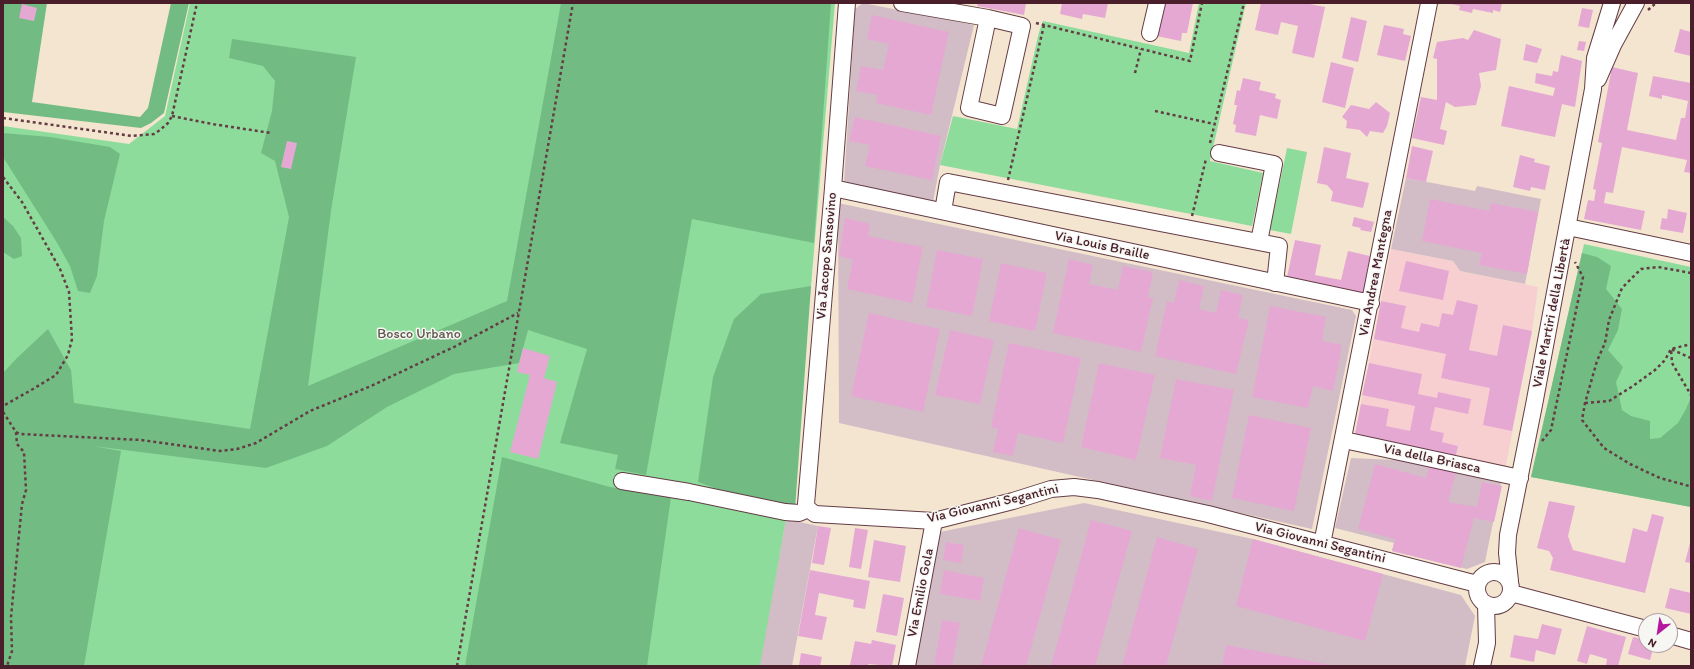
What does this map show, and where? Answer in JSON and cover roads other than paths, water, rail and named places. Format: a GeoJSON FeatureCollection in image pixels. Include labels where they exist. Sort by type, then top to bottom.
{"type":"FeatureCollection","features":[{"type":"Feature","properties":{"kind":"street","name":"Via Jacopo Sansovino"},"geometry":{"type":"LineString","coordinates":[[808,509],[806,504],[847,3]]}},
{"type":"Feature","properties":{"kind":"street"},"geometry":{"type":"LineString","coordinates":[[902,3],[968,9],[988,18],[1022,26],[1002,116],[968,108],[988,18]]}},
{"type":"Feature","properties":{"kind":"street"},"geometry":{"type":"LineString","coordinates":[[1150,33],[1157,3]]}},
{"type":"Feature","properties":{"kind":"street","name":"Via Andrea Mantegna"},"geometry":{"type":"LineString","coordinates":[[1322,544],[1344,440],[1429,3]]}},
{"type":"Feature","properties":{"kind":"street","name":"Viale Martiri della Libertà"},"geometry":{"type":"LineString","coordinates":[[1482,666],[1487,643],[1508,593],[1508,535],[1568,227],[1593,89],[1595,58],[1612,3]]}},
{"type":"Feature","properties":{"kind":"street","name":"Viale Martiri della Libertà"},"geometry":{"type":"LineString","coordinates":[[1593,89],[1613,45],[1636,3]]}},
{"type":"Feature","properties":{"kind":"street"},"geometry":{"type":"LineString","coordinates":[[1212,151],[1274,164],[1259,242]]}},
{"type":"Feature","properties":{"kind":"street"},"geometry":{"type":"LineString","coordinates":[[943,212],[948,182],[1279,246],[1275,283]]}},
{"type":"Feature","properties":{"kind":"street","name":"Via Louis Braille"},"geometry":{"type":"LineString","coordinates":[[833,188],[1370,304]]}},
{"type":"Feature","properties":{"kind":"street"},"geometry":{"type":"LineString","coordinates":[[1568,227],[1691,253]]}},
{"type":"Feature","properties":{"kind":"street","name":"Via della Briasca"},"geometry":{"type":"LineString","coordinates":[[1344,440],[1520,478]]}},
{"type":"Feature","properties":{"kind":"street","name":"Via Giovanni Segantini"},"geometry":{"type":"LineString","coordinates":[[622,480],[785,512],[799,513],[808,509],[815,514],[934,521],[1013,501],[1051,489],[1074,487],[1098,490],[1200,513],[1478,584]]}},
{"type":"Feature","properties":{"kind":"street","name":"Via Emilio Gola"},"geometry":{"type":"LineString","coordinates":[[907,666],[934,521]]}},
{"type":"Feature","properties":{"kind":"street","name":"Viale Martiri della Libertà"},"geometry":{"type":"LineString","coordinates":[[1487,643],[1486,604],[1479,596],[1478,584],[1484,575],[1490,572],[1508,535]]}},
{"type":"Feature","properties":{"kind":"street"},"geometry":{"type":"LineString","coordinates":[[1486,604],[1497,606],[1508,593],[1506,576],[1501,573],[1490,572]]}},
{"type":"Feature","properties":{"kind":"street"},"geometry":{"type":"LineString","coordinates":[[1508,593],[1638,627]]}},
{"type":"Feature","properties":{"kind":"street"},"geometry":{"type":"LineString","coordinates":[[1678,637],[1691,641]]}},
{"type":"Feature","properties":{"kind":"park label","name":"Bosco Urbano"},"geometry":{"type":"Point","coordinates":[419,334]}}]}
